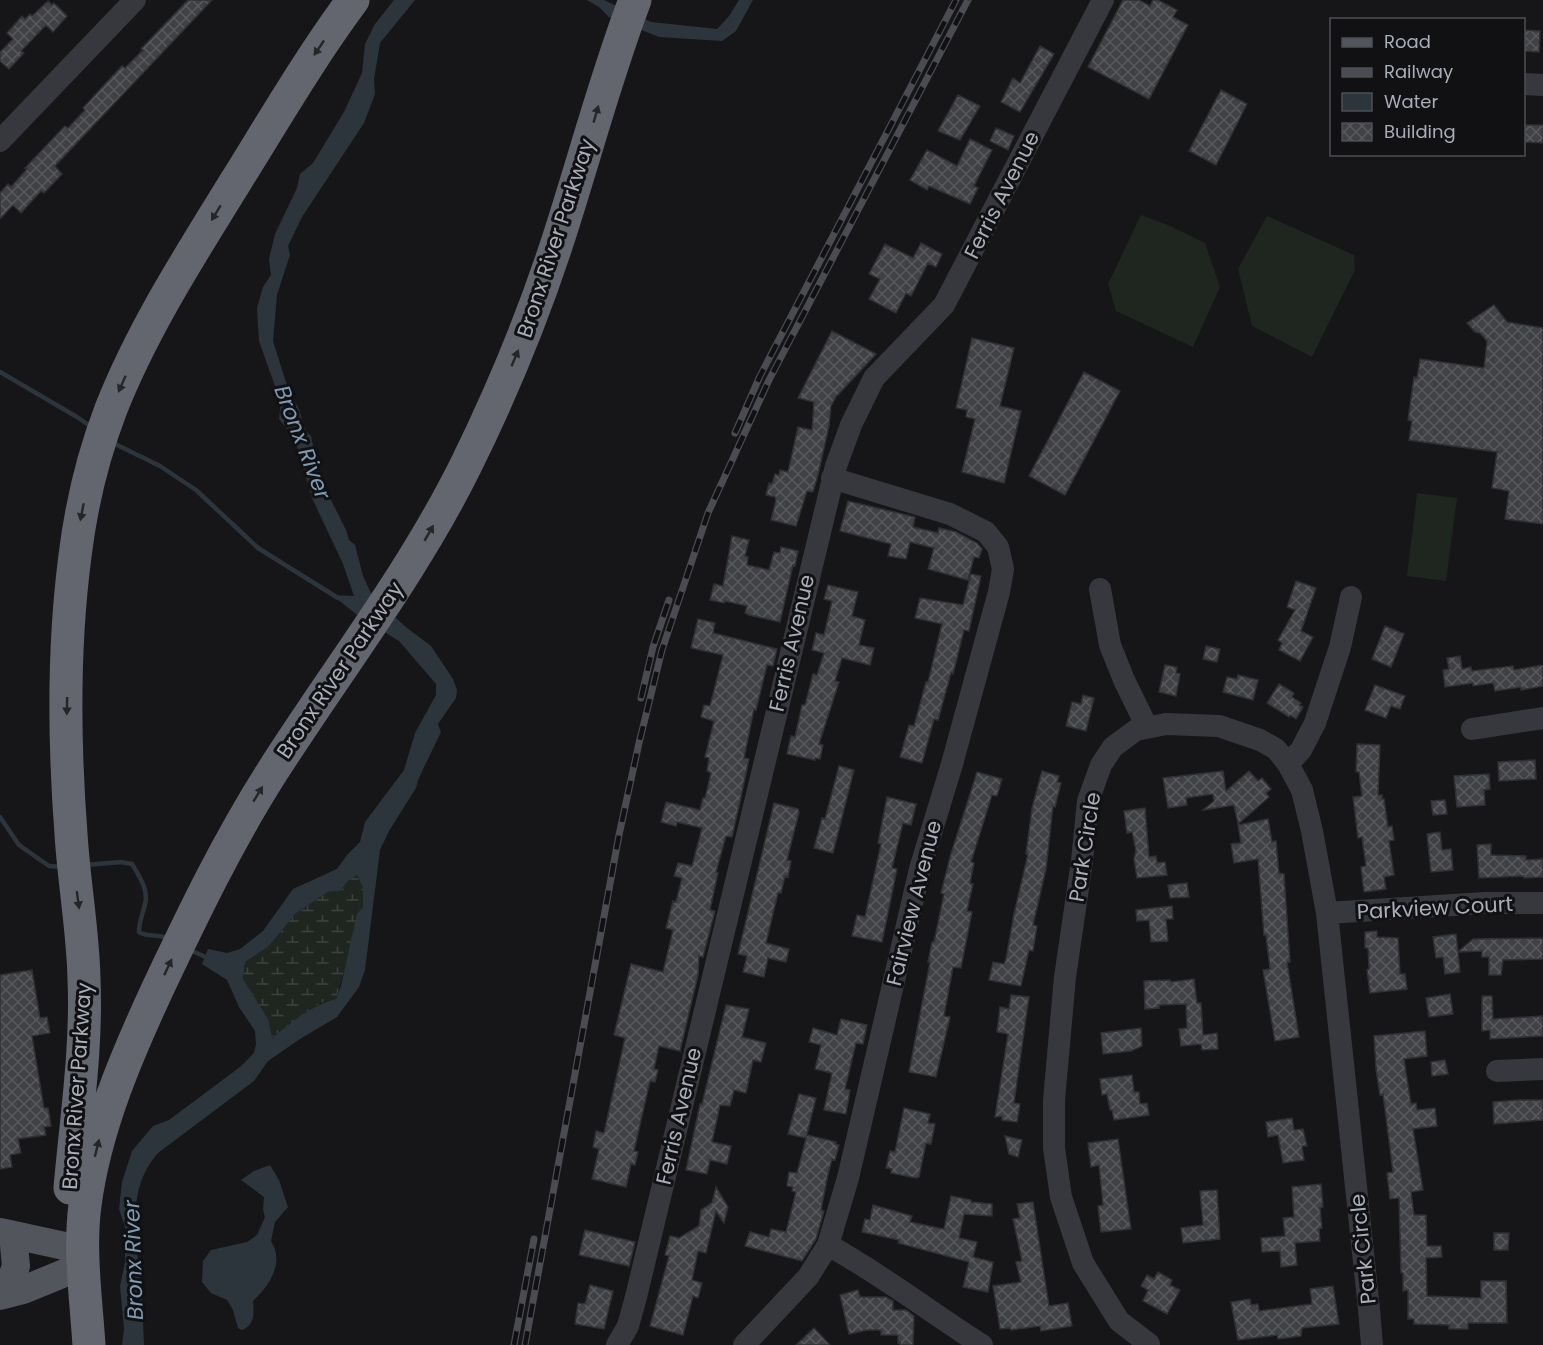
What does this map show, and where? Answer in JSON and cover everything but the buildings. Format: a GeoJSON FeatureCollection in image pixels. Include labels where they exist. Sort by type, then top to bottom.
{"type":"FeatureCollection","features":[{"type":"Feature","properties":{"kind":"highway","name":"Bronx River Parkway"},"geometry":{"type":"LineString","coordinates":[[89,1345],[69,1201],[83,1049],[85,994],[67,775],[69,637],[75,555],[82,514],[96,455],[125,376],[172,289],[295,84],[353,0]]}},
{"type":"Feature","properties":{"kind":"highway","name":"Bronx River Parkway"},"geometry":{"type":"LineString","coordinates":[[73,1345],[76,1258],[85,1204],[99,1141],[116,1087],[193,913],[231,840],[278,762],[398,583],[457,482],[522,341],[559,238],[616,51],[635,0]]}},
{"type":"Feature","properties":{"kind":"main road"},"geometry":{"type":"LineString","coordinates":[[6,1234],[76,1258]]}},
{"type":"Feature","properties":{"kind":"main road"},"geometry":{"type":"LineString","coordinates":[[6,1234],[16,1266],[7,1296]]}},
{"type":"Feature","properties":{"kind":"main road"},"geometry":{"type":"LineString","coordinates":[[7,1296],[76,1258]]}},
{"type":"Feature","properties":{"kind":"street"},"geometry":{"type":"LineString","coordinates":[[0,141],[135,0]]}},
{"type":"Feature","properties":{"kind":"street","name":"Ferris Avenue"},"geometry":{"type":"LineString","coordinates":[[617,1345],[628,1326],[832,478],[851,425],[866,391],[887,363],[944,305],[1103,0]]}},
{"type":"Feature","properties":{"kind":"street"},"geometry":{"type":"LineString","coordinates":[[1525,84],[1543,85]]}},
{"type":"Feature","properties":{"kind":"street","name":"Fairview Avenue"},"geometry":{"type":"LineString","coordinates":[[744,1345],[808,1277],[828,1245],[848,1178],[920,869],[952,764],[999,592],[1003,568],[998,547],[986,532],[950,514],[832,478]]}},
{"type":"Feature","properties":{"kind":"street"},"geometry":{"type":"LineString","coordinates":[[1100,589],[1110,645],[1124,680],[1148,727]]}},
{"type":"Feature","properties":{"kind":"street"},"geometry":{"type":"LineString","coordinates":[[1288,764],[1302,750],[1315,723],[1340,647],[1352,597]]}},
{"type":"Feature","properties":{"kind":"street"},"geometry":{"type":"LineString","coordinates":[[1472,729],[1543,718]]}},
{"type":"Feature","properties":{"kind":"street","name":"Park Circle"},"geometry":{"type":"LineString","coordinates":[[1148,1345],[1119,1321],[1083,1263],[1061,1197],[1054,1148],[1054,1100],[1065,976],[1082,861],[1088,801],[1101,765],[1113,747],[1136,730],[1166,724],[1220,726],[1260,740],[1276,749],[1288,764],[1302,790],[1327,914],[1372,1345]]}},
{"type":"Feature","properties":{"kind":"street","name":"Parkview Court"},"geometry":{"type":"LineString","coordinates":[[1327,914],[1485,903],[1543,903]]}},
{"type":"Feature","properties":{"kind":"street"},"geometry":{"type":"LineString","coordinates":[[1497,1071],[1543,1069]]}},
{"type":"Feature","properties":{"kind":"street"},"geometry":{"type":"LineString","coordinates":[[828,1245],[863,1264],[971,1342]]}},
{"type":"Feature","properties":{"kind":"green space"},"geometry":{"type":"Polygon","coordinates":[[[1141,215],[1205,243],[1220,287],[1193,347],[1116,311],[1108,284],[1141,215]]]}},
{"type":"Feature","properties":{"kind":"green space"},"geometry":{"type":"Polygon","coordinates":[[[1267,216],[1354,255],[1355,270],[1312,357],[1252,326],[1238,269],[1267,216]]]}},
{"type":"Feature","properties":{"kind":"green space"},"geometry":{"type":"Polygon","coordinates":[[[1417,493],[1457,498],[1446,581],[1407,576],[1417,493]]]}},
{"type":"Feature","properties":{"kind":"green space"},"geometry":{"type":"Polygon","coordinates":[[[357,875],[363,888],[363,907],[336,999],[321,1003],[271,1038],[243,979],[245,962],[269,946],[295,914],[328,892],[340,891],[357,875]]]}},
{"type":"Feature","properties":{"kind":"water","name":"Bronx River"},"geometry":{"type":"Polygon","coordinates":[[[394,0],[415,0],[380,43],[374,79],[375,94],[364,123],[302,217],[288,246],[290,255],[277,295],[273,341],[291,398],[298,407],[307,432],[311,436],[322,487],[328,494],[349,540],[355,545],[363,576],[370,591],[374,598],[407,628],[431,646],[453,679],[457,690],[456,698],[438,724],[441,732],[416,788],[380,850],[365,970],[359,987],[337,1017],[268,1061],[254,1081],[158,1153],[148,1167],[141,1183],[135,1216],[144,1345],[122,1345],[124,1329],[120,1286],[125,1262],[125,1227],[119,1209],[122,1182],[132,1151],[153,1126],[169,1120],[240,1067],[254,1053],[256,1044],[255,1031],[239,1007],[227,980],[202,964],[208,949],[227,953],[240,949],[263,931],[293,889],[337,869],[360,842],[365,822],[404,770],[415,733],[436,695],[436,684],[399,641],[356,614],[332,595],[354,596],[343,564],[312,498],[294,437],[279,419],[281,403],[259,341],[257,308],[263,287],[271,275],[269,259],[275,234],[297,188],[300,174],[313,163],[344,112],[362,73],[365,44],[375,24],[394,0]],[[357,875],[340,891],[328,892],[295,914],[269,946],[245,962],[243,979],[268,1019],[272,1038],[310,1010],[336,999],[357,914],[363,907],[363,888],[357,875]]]}},
{"type":"Feature","properties":{"kind":"water"},"geometry":{"type":"Polygon","coordinates":[[[587,0],[604,0],[651,22],[717,29],[739,0],[753,0],[736,31],[722,41],[659,37],[609,17],[587,0]]]}},
{"type":"Feature","properties":{"kind":"water"},"geometry":{"type":"Polygon","coordinates":[[[270,1165],[279,1180],[288,1207],[275,1222],[271,1241],[275,1249],[276,1266],[265,1288],[253,1301],[251,1322],[242,1330],[238,1328],[233,1310],[227,1300],[211,1293],[202,1282],[203,1261],[211,1250],[247,1242],[257,1235],[265,1217],[264,1197],[241,1180],[254,1171],[270,1165]]]}},
{"type":"Feature","properties":{"kind":"waterway"},"geometry":{"type":"LineString","coordinates":[[0,372],[93,428]]}},
{"type":"Feature","properties":{"kind":"waterway"},"geometry":{"type":"LineString","coordinates":[[111,442],[160,466],[196,490],[258,548],[338,598]]}},
{"type":"Feature","properties":{"kind":"waterway"},"geometry":{"type":"LineString","coordinates":[[0,817],[19,845],[49,866],[63,867]]}},
{"type":"Feature","properties":{"kind":"waterway"},"geometry":{"type":"LineString","coordinates":[[86,865],[121,862],[132,864],[143,883],[146,894],[139,932],[168,939]]}},
{"type":"Feature","properties":{"kind":"waterway"},"geometry":{"type":"LineString","coordinates":[[190,950],[210,959]]}},
{"type":"Feature","properties":{"kind":"railway"},"geometry":{"type":"LineString","coordinates":[[735,433],[760,376],[956,0]]}},
{"type":"Feature","properties":{"kind":"railway"},"geometry":{"type":"LineString","coordinates":[[525,1345],[619,835],[662,650],[708,513],[769,380],[968,0]]}},
{"type":"Feature","properties":{"kind":"railway"},"geometry":{"type":"LineString","coordinates":[[641,698],[653,647],[669,600]]}},
{"type":"Feature","properties":{"kind":"railway"},"geometry":{"type":"LineString","coordinates":[[514,1345],[534,1239]]}}]}
